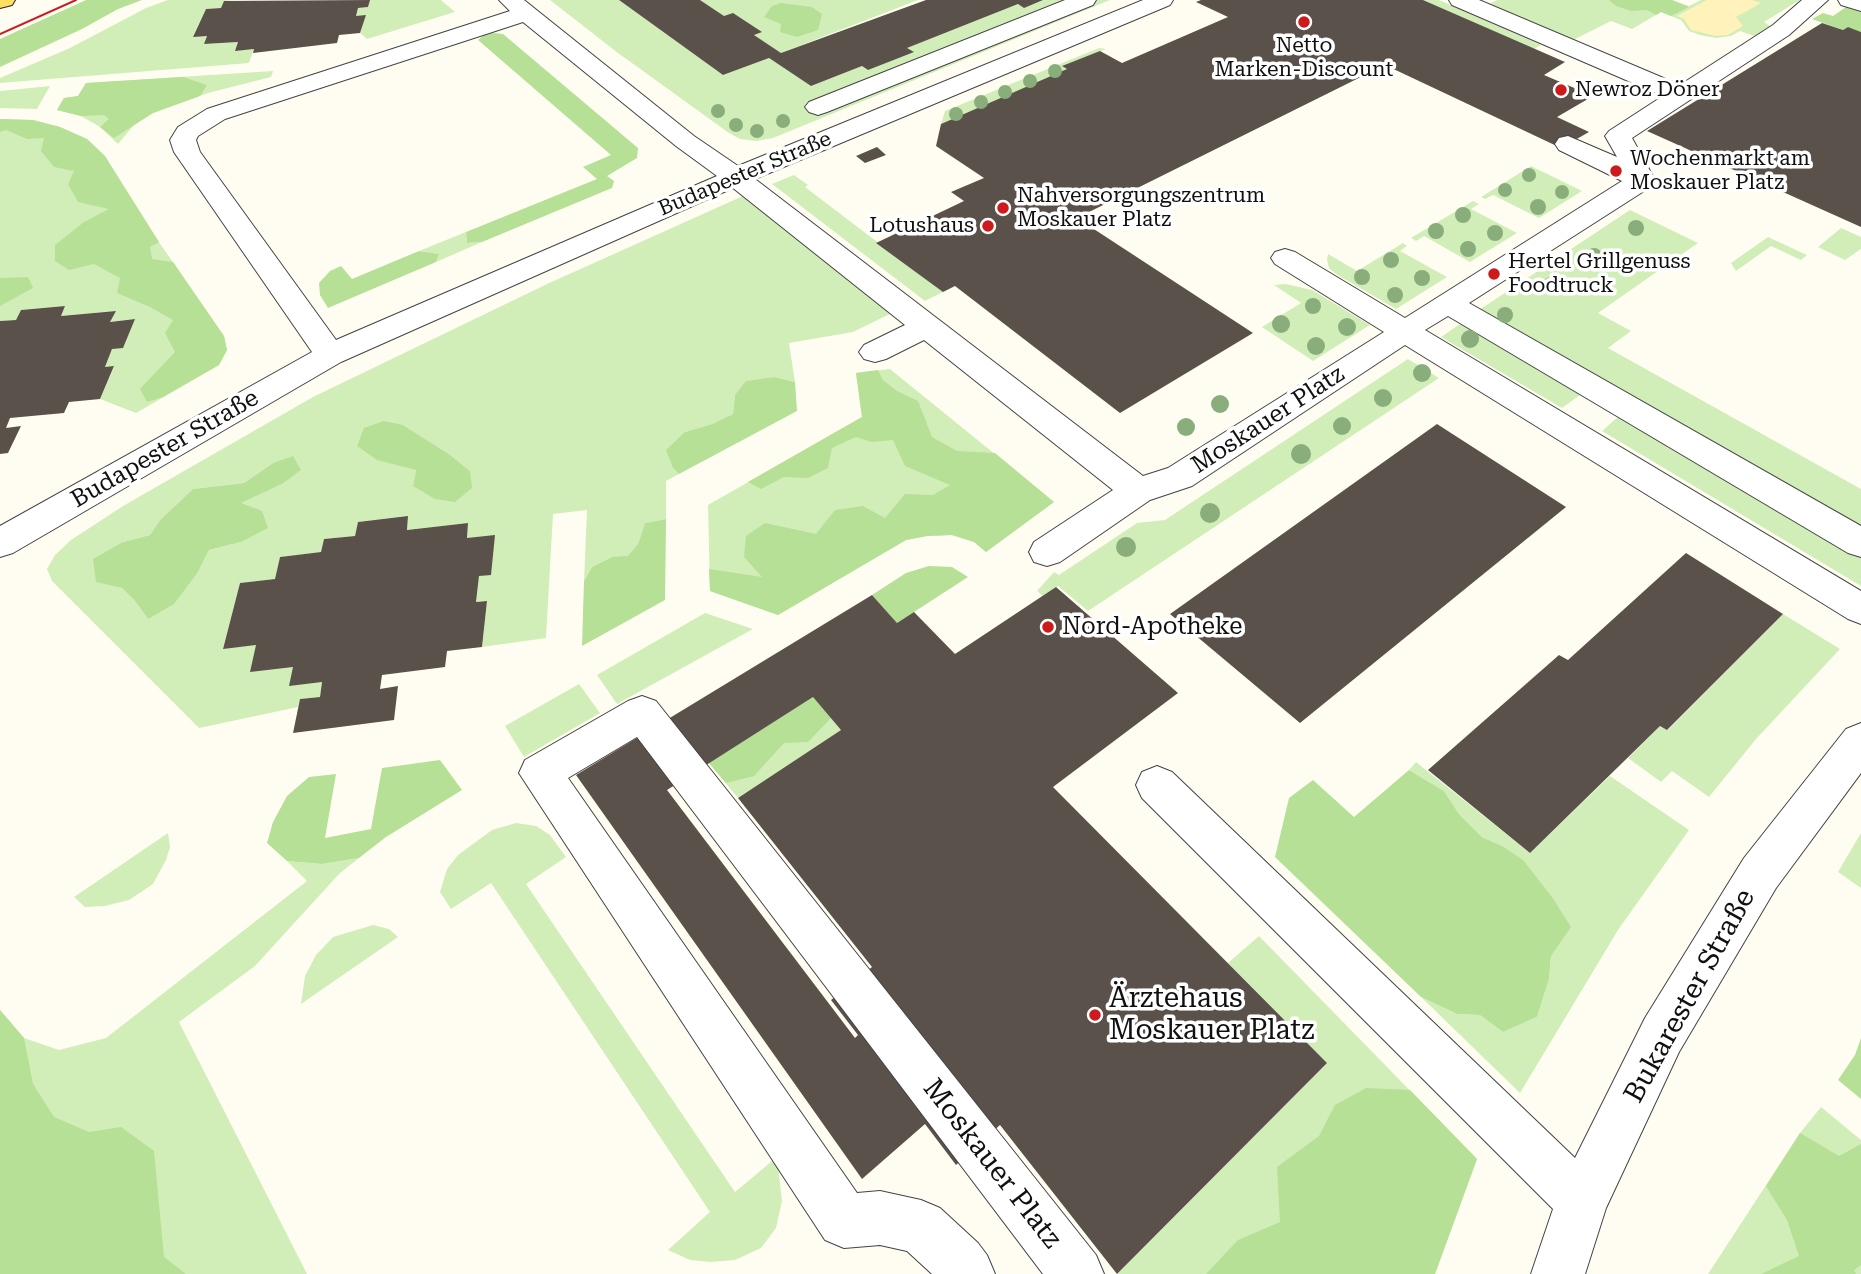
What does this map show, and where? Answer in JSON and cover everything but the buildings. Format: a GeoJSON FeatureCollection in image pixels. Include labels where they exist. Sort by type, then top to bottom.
{"type":"FeatureCollection","features":[{"type":"Feature","properties":{"kind":"street"},"geometry":{"type":"LineString","coordinates":[[818,107],[880,88],[1084,0]]}},
{"type":"Feature","properties":{"kind":"street","name":"Budapester Straße"},"geometry":{"type":"LineString","coordinates":[[0,543],[330,355],[736,177],[1162,0]]}},
{"type":"Feature","properties":{"kind":"street"},"geometry":{"type":"LineString","coordinates":[[1460,0],[1680,94]]}},
{"type":"Feature","properties":{"kind":"street"},"geometry":{"type":"LineString","coordinates":[[1642,180],[1618,136],[1782,30],[1797,14],[1817,0]]}},
{"type":"Feature","properties":{"kind":"street"},"geometry":{"type":"LineString","coordinates":[[1849,0],[1861,4]]}},
{"type":"Feature","properties":{"kind":"street"},"geometry":{"type":"LineString","coordinates":[[330,355],[187,152],[183,140],[187,132],[216,114],[518,7],[685,141],[736,177],[1138,491]]}},
{"type":"Feature","properties":{"kind":"street"},"geometry":{"type":"LineString","coordinates":[[1568,144],[1642,180]]}},
{"type":"Feature","properties":{"kind":"street","name":"Moskauer Platz"},"geometry":{"type":"LineString","coordinates":[[1047,552],[1138,491],[1180,477],[1447,303],[1544,255],[1642,180]]}},
{"type":"Feature","properties":{"kind":"street"},"geometry":{"type":"LineString","coordinates":[[1285,258],[1861,609]]}},
{"type":"Feature","properties":{"kind":"street"},"geometry":{"type":"LineString","coordinates":[[1447,303],[1861,543]]}},
{"type":"Feature","properties":{"kind":"street"},"geometry":{"type":"LineString","coordinates":[[875,352],[927,326]]}},
{"type":"Feature","properties":{"kind":"street","name":"Moskauer Platz"},"geometry":{"type":"LineString","coordinates":[[968,1274],[959,1262],[921,1227],[880,1218],[844,1221],[540,773],[642,713],[1077,1274]]}},
{"type":"Feature","properties":{"kind":"street","name":"Bukarester Straße"},"geometry":{"type":"LineString","coordinates":[[1558,1274],[1581,1200],[1662,1035],[1760,873],[1861,741]]}},
{"type":"Feature","properties":{"kind":"street"},"geometry":{"type":"LineString","coordinates":[[1157,785],[1581,1200]]}},
{"type":"Feature","properties":{"kind":"green space"},"geometry":{"type":"Polygon","coordinates":[[[86,0],[142,0],[118,9],[0,67],[0,39],[86,0]]]}},
{"type":"Feature","properties":{"kind":"green space"},"geometry":{"type":"Polygon","coordinates":[[[168,0],[233,0],[224,1],[221,8],[206,9],[193,36],[207,36],[204,44],[238,42],[236,50],[254,49],[249,63],[0,83],[0,78],[70,48],[146,8],[168,0]]]}},
{"type":"Feature","properties":{"kind":"green space"},"geometry":{"type":"Polygon","coordinates":[[[370,0],[441,0],[455,12],[367,39],[360,33],[365,16],[356,16],[358,8],[368,7],[370,0]]]}},
{"type":"Feature","properties":{"kind":"green space"},"geometry":{"type":"Polygon","coordinates":[[[550,0],[619,0],[723,75],[769,58],[811,86],[862,66],[868,70],[907,48],[1018,4],[1024,7],[1043,0],[1110,0],[773,138],[756,141],[740,139],[729,133],[550,0]]]}},
{"type":"Feature","properties":{"kind":"green space"},"geometry":{"type":"Polygon","coordinates":[[[700,0],[918,0],[781,53],[754,35],[761,32],[724,16],[700,0]]]}},
{"type":"Feature","properties":{"kind":"green space"},"geometry":{"type":"Polygon","coordinates":[[[1423,0],[1439,0],[1541,45],[1534,49],[1423,0]]]}},
{"type":"Feature","properties":{"kind":"green space"},"geometry":{"type":"Polygon","coordinates":[[[1497,0],[1672,0],[1689,6],[1701,0],[1800,0],[1764,22],[1770,26],[1754,36],[1740,31],[1731,36],[1716,38],[1700,35],[1689,31],[1681,20],[1661,12],[1632,29],[1611,21],[1573,40],[1489,4],[1497,0]]]}},
{"type":"Feature","properties":{"kind":"green space"},"geometry":{"type":"Polygon","coordinates":[[[1609,0],[1672,0],[1689,7],[1671,16],[1661,12],[1656,15],[1647,10],[1631,11],[1616,6],[1609,0]]]}},
{"type":"Feature","properties":{"kind":"green space"},"geometry":{"type":"Polygon","coordinates":[[[781,3],[812,7],[822,14],[818,30],[797,37],[780,32],[781,24],[764,17],[772,6],[781,3]]]}},
{"type":"Feature","properties":{"kind":"green space"},"geometry":{"type":"Polygon","coordinates":[[[1846,7],[1861,12],[1861,32],[1848,27],[1843,30],[1812,19],[1823,13],[1833,16],[1846,7]]]}},
{"type":"Feature","properties":{"kind":"green space"},"geometry":{"type":"Polygon","coordinates":[[[503,34],[638,148],[637,158],[607,176],[614,181],[612,188],[482,242],[467,243],[466,232],[597,179],[583,167],[611,155],[478,40],[484,35],[503,34]]]}},
{"type":"Feature","properties":{"kind":"green space"},"geometry":{"type":"Polygon","coordinates":[[[1099,48],[1106,49],[1063,66],[1067,69],[941,124],[945,111],[1099,48]]]}},
{"type":"Feature","properties":{"kind":"green space"},"geometry":{"type":"Polygon","coordinates":[[[273,71],[271,77],[208,93],[153,113],[134,125],[118,144],[100,127],[81,116],[57,110],[64,98],[78,96],[86,83],[273,71]]]}},
{"type":"Feature","properties":{"kind":"green space"},"geometry":{"type":"Polygon","coordinates":[[[183,77],[207,85],[200,96],[153,113],[114,138],[100,127],[109,119],[104,115],[81,116],[57,110],[64,98],[78,96],[86,83],[183,77]]]}},
{"type":"Feature","properties":{"kind":"green space"},"geometry":{"type":"Polygon","coordinates":[[[50,86],[37,109],[0,108],[0,91],[50,86]]]}},
{"type":"Feature","properties":{"kind":"green space"},"geometry":{"type":"Polygon","coordinates":[[[0,119],[33,120],[60,127],[87,139],[105,156],[132,203],[224,336],[227,350],[219,365],[136,413],[100,399],[114,367],[105,367],[112,349],[134,319],[110,322],[115,311],[61,316],[65,306],[21,310],[16,320],[0,321],[0,119]]]}},
{"type":"Feature","properties":{"kind":"green space"},"geometry":{"type":"Polygon","coordinates":[[[0,119],[33,120],[60,127],[87,139],[105,156],[159,242],[150,247],[152,259],[173,262],[224,336],[227,350],[219,365],[163,397],[147,402],[140,389],[175,352],[165,333],[173,320],[117,293],[120,278],[94,264],[69,270],[55,261],[55,245],[84,222],[109,209],[78,202],[68,184],[74,171],[54,167],[41,151],[44,138],[27,139],[6,130],[0,132],[0,119]]]}},
{"type":"Feature","properties":{"kind":"green space"},"geometry":{"type":"Polygon","coordinates":[[[1531,166],[1582,191],[1539,218],[1493,195],[1485,199],[1481,197],[1531,166]]]}},
{"type":"Feature","properties":{"kind":"green space"},"geometry":{"type":"Polygon","coordinates":[[[794,175],[808,185],[805,187],[943,292],[925,301],[772,184],[794,175]]]}},
{"type":"Feature","properties":{"kind":"green space"},"geometry":{"type":"Polygon","coordinates":[[[743,196],[890,314],[853,332],[789,343],[795,382],[775,377],[735,395],[733,414],[685,432],[673,468],[679,474],[666,481],[666,519],[645,523],[638,544],[628,557],[612,557],[592,567],[584,581],[587,510],[553,514],[546,638],[482,647],[487,601],[476,602],[479,576],[467,538],[468,523],[407,530],[408,516],[358,522],[355,536],[324,539],[321,552],[280,557],[275,579],[240,583],[223,648],[256,645],[322,682],[320,697],[300,699],[298,707],[199,728],[52,581],[47,569],[55,555],[71,540],[123,506],[313,397],[547,284],[743,196]],[[403,425],[416,470],[413,486],[470,471],[449,454],[403,425]],[[293,457],[273,463],[244,483],[193,489],[160,520],[150,535],[123,542],[122,588],[148,619],[198,572],[209,550],[241,542],[240,503],[282,484],[293,457]]]}},
{"type":"Feature","properties":{"kind":"green space"},"geometry":{"type":"Polygon","coordinates":[[[1473,201],[1479,204],[1471,209],[1517,233],[1470,262],[1424,236],[1416,241],[1411,238],[1473,201]]]}},
{"type":"Feature","properties":{"kind":"green space"},"geometry":{"type":"Polygon","coordinates":[[[1630,210],[1698,243],[1598,313],[1631,331],[1608,348],[1861,489],[1861,530],[1479,310],[1630,210]]]}},
{"type":"Feature","properties":{"kind":"green space"},"geometry":{"type":"Polygon","coordinates":[[[1841,228],[1861,237],[1861,249],[1845,260],[1818,247],[1841,228]]]}},
{"type":"Feature","properties":{"kind":"green space"},"geometry":{"type":"Polygon","coordinates":[[[466,232],[467,243],[482,242],[436,262],[439,254],[419,251],[466,232]]]}},
{"type":"Feature","properties":{"kind":"green space"},"geometry":{"type":"Polygon","coordinates":[[[1768,237],[1807,255],[1801,260],[1771,246],[1736,271],[1731,263],[1768,237]]]}},
{"type":"Feature","properties":{"kind":"green space"},"geometry":{"type":"Polygon","coordinates":[[[1403,243],[1407,246],[1400,251],[1447,277],[1396,309],[1329,268],[1328,254],[1357,271],[1403,243]]]}},
{"type":"Feature","properties":{"kind":"green space"},"geometry":{"type":"Polygon","coordinates":[[[419,251],[439,254],[436,262],[328,308],[320,295],[319,283],[330,271],[341,266],[352,279],[419,251]]]}},
{"type":"Feature","properties":{"kind":"green space"},"geometry":{"type":"Polygon","coordinates":[[[28,277],[33,288],[0,306],[0,278],[28,277]]]}},
{"type":"Feature","properties":{"kind":"green space"},"geometry":{"type":"Polygon","coordinates":[[[1286,284],[1312,290],[1370,325],[1313,361],[1262,327],[1301,303],[1274,285],[1286,284]]]}},
{"type":"Feature","properties":{"kind":"green space"},"geometry":{"type":"Polygon","coordinates":[[[1460,324],[1580,395],[1562,408],[1441,337],[1460,324]]]}},
{"type":"Feature","properties":{"kind":"green space"},"geometry":{"type":"Polygon","coordinates":[[[1408,359],[1439,378],[1088,611],[1058,586],[1043,596],[1037,591],[1054,572],[1059,575],[1137,523],[1165,520],[1408,359]]]}},
{"type":"Feature","properties":{"kind":"green space"},"geometry":{"type":"Polygon","coordinates":[[[890,369],[1054,502],[986,552],[974,542],[952,535],[906,540],[778,615],[710,591],[708,505],[862,417],[856,373],[890,369]]]}},
{"type":"Feature","properties":{"kind":"green space"},"geometry":{"type":"Polygon","coordinates":[[[878,370],[883,380],[897,391],[918,401],[932,437],[957,451],[995,453],[1054,502],[986,552],[974,542],[952,535],[906,540],[778,615],[710,591],[709,569],[762,577],[744,557],[746,536],[765,523],[816,534],[835,510],[863,506],[885,518],[905,494],[933,495],[950,485],[905,466],[893,440],[872,442],[856,437],[832,448],[828,468],[808,478],[784,477],[761,489],[748,482],[862,417],[856,373],[878,370]]]}},
{"type":"Feature","properties":{"kind":"green space"},"geometry":{"type":"Polygon","coordinates":[[[775,377],[795,382],[797,411],[679,474],[673,468],[666,450],[685,432],[733,414],[735,395],[746,381],[775,377]]]}},
{"type":"Feature","properties":{"kind":"green space"},"geometry":{"type":"Polygon","coordinates":[[[1618,417],[1744,490],[1861,552],[1861,586],[1602,431],[1618,417]]]}},
{"type":"Feature","properties":{"kind":"green space"},"geometry":{"type":"Polygon","coordinates":[[[384,421],[403,425],[449,454],[470,471],[472,488],[455,502],[435,499],[413,486],[416,470],[377,460],[357,446],[364,428],[384,421]]]}},
{"type":"Feature","properties":{"kind":"green space"},"geometry":{"type":"Polygon","coordinates":[[[293,456],[301,470],[282,484],[241,503],[262,511],[268,528],[241,542],[209,550],[198,572],[174,604],[148,619],[122,588],[96,582],[93,559],[123,542],[150,535],[160,520],[193,489],[244,483],[273,463],[293,456]]]}},
{"type":"Feature","properties":{"kind":"green space"},"geometry":{"type":"Polygon","coordinates":[[[666,519],[665,600],[582,646],[584,581],[592,567],[612,557],[628,556],[638,544],[645,523],[666,519]]]}},
{"type":"Feature","properties":{"kind":"green space"},"geometry":{"type":"Polygon","coordinates":[[[929,566],[952,567],[968,577],[897,623],[872,595],[906,573],[929,566]]]}},
{"type":"Feature","properties":{"kind":"green space"},"geometry":{"type":"Polygon","coordinates":[[[705,613],[753,629],[617,704],[597,675],[705,613]]]}},
{"type":"Feature","properties":{"kind":"green space"},"geometry":{"type":"Polygon","coordinates":[[[1783,614],[1840,649],[1756,739],[1709,797],[1672,771],[1661,782],[1628,758],[1660,726],[1668,730],[1783,614]]]}},
{"type":"Feature","properties":{"kind":"green space"},"geometry":{"type":"Polygon","coordinates":[[[579,684],[600,713],[524,757],[505,726],[579,684]]]}},
{"type":"Feature","properties":{"kind":"green space"},"geometry":{"type":"Polygon","coordinates":[[[813,697],[841,730],[738,798],[709,763],[813,697]]]}},
{"type":"Feature","properties":{"kind":"green space"},"geometry":{"type":"Polygon","coordinates":[[[813,697],[831,718],[808,742],[784,743],[754,776],[726,783],[709,763],[813,697]]]}},
{"type":"Feature","properties":{"kind":"green space"},"geometry":{"type":"Polygon","coordinates":[[[440,760],[462,790],[386,837],[359,858],[322,864],[287,861],[267,843],[273,822],[287,796],[309,777],[336,774],[325,838],[371,829],[382,768],[440,760]]]}},
{"type":"Feature","properties":{"kind":"green space"},"geometry":{"type":"Polygon","coordinates":[[[1416,762],[1530,853],[1610,776],[1689,830],[1618,930],[1520,1093],[1421,997],[1457,1014],[1480,1015],[1503,1032],[1537,1017],[1549,979],[1551,956],[1502,846],[1482,837],[1459,814],[1444,791],[1409,770],[1416,762]]]}},
{"type":"Feature","properties":{"kind":"green space"},"geometry":{"type":"Polygon","coordinates":[[[1409,770],[1444,791],[1459,814],[1482,837],[1523,860],[1571,927],[1551,956],[1549,979],[1537,1017],[1503,1032],[1480,1015],[1457,1014],[1421,997],[1275,857],[1289,798],[1313,780],[1354,817],[1409,770]]]}},
{"type":"Feature","properties":{"kind":"green space"},"geometry":{"type":"Polygon","coordinates":[[[516,823],[536,826],[550,835],[566,857],[526,884],[735,1192],[777,1157],[782,1201],[776,1228],[761,1248],[735,1260],[710,1262],[690,1260],[668,1250],[710,1212],[491,883],[451,909],[440,892],[447,869],[458,855],[492,830],[516,823]]]}},
{"type":"Feature","properties":{"kind":"green space"},"geometry":{"type":"Polygon","coordinates":[[[168,833],[170,847],[153,884],[129,900],[105,906],[85,907],[74,897],[168,833]]]}},
{"type":"Feature","properties":{"kind":"green space"},"geometry":{"type":"Polygon","coordinates":[[[1861,833],[1861,888],[1838,872],[1861,833]]]}},
{"type":"Feature","properties":{"kind":"green space"},"geometry":{"type":"Polygon","coordinates":[[[359,858],[339,874],[255,966],[179,1022],[307,1274],[0,1274],[0,1010],[24,1038],[59,1050],[106,1038],[307,881],[287,861],[322,864],[359,858]]]}},
{"type":"Feature","properties":{"kind":"green space"},"geometry":{"type":"Polygon","coordinates":[[[373,925],[389,929],[398,937],[301,1004],[305,976],[316,955],[333,937],[373,925]]]}},
{"type":"Feature","properties":{"kind":"green space"},"geometry":{"type":"Polygon","coordinates":[[[1259,936],[1477,1159],[1435,1274],[1117,1274],[1327,1063],[1228,963],[1259,936]]]}},
{"type":"Feature","properties":{"kind":"green space"},"geometry":{"type":"Polygon","coordinates":[[[0,1010],[24,1038],[33,1084],[54,1117],[89,1132],[121,1127],[154,1151],[164,1257],[186,1274],[0,1274],[0,1010]]]}},
{"type":"Feature","properties":{"kind":"green space"},"geometry":{"type":"Polygon","coordinates":[[[1861,1038],[1861,1099],[1838,1080],[1855,1055],[1861,1038]]]}},
{"type":"Feature","properties":{"kind":"green space"},"geometry":{"type":"Polygon","coordinates":[[[1366,1088],[1410,1090],[1477,1159],[1435,1274],[1206,1274],[1238,1240],[1280,1222],[1277,1167],[1319,1136],[1335,1105],[1366,1088]]]}},
{"type":"Feature","properties":{"kind":"green space"},"geometry":{"type":"Polygon","coordinates":[[[1821,1107],[1861,1140],[1861,1274],[1708,1274],[1800,1133],[1821,1107]]]}},
{"type":"Feature","properties":{"kind":"green space"},"geometry":{"type":"Polygon","coordinates":[[[1800,1133],[1839,1156],[1861,1144],[1861,1265],[1854,1270],[1856,1274],[1761,1274],[1799,1256],[1787,1220],[1766,1186],[1800,1133]]]}},
{"type":"Feature","properties":{"kind":"sand"},"geometry":{"type":"Polygon","coordinates":[[[1707,0],[1752,0],[1761,3],[1736,17],[1743,26],[1728,35],[1716,36],[1691,30],[1684,19],[1677,16],[1707,0]]]}},
{"type":"Feature","properties":{"kind":"tram line"},"geometry":{"type":"LineString","coordinates":[[0,34],[76,0]]}},
{"type":"Feature","properties":{"kind":"place","name":"Netto Marken-Discount"},"geometry":{"type":"Point","coordinates":[1304,22]}},
{"type":"Feature","properties":{"kind":"place","name":"Newroz Döner"},"geometry":{"type":"Point","coordinates":[1561,90]}},
{"type":"Feature","properties":{"kind":"place","name":"Wochenmarkt am Moskauer Platz"},"geometry":{"type":"Point","coordinates":[1616,171]}},
{"type":"Feature","properties":{"kind":"place","name":"Nahversorgungszentrum Moskauer Platz"},"geometry":{"type":"Point","coordinates":[1003,208]}},
{"type":"Feature","properties":{"kind":"place","name":"Lotushaus"},"geometry":{"type":"Point","coordinates":[988,226]}},
{"type":"Feature","properties":{"kind":"place","name":"Hertel Grillgenuss Foodtruck"},"geometry":{"type":"Point","coordinates":[1494,274]}},
{"type":"Feature","properties":{"kind":"place","name":"Nord-Apotheke"},"geometry":{"type":"Point","coordinates":[1048,627]}},
{"type":"Feature","properties":{"kind":"place","name":"Ärztehaus Moskauer Platz"},"geometry":{"type":"Point","coordinates":[1095,1015]}}]}
